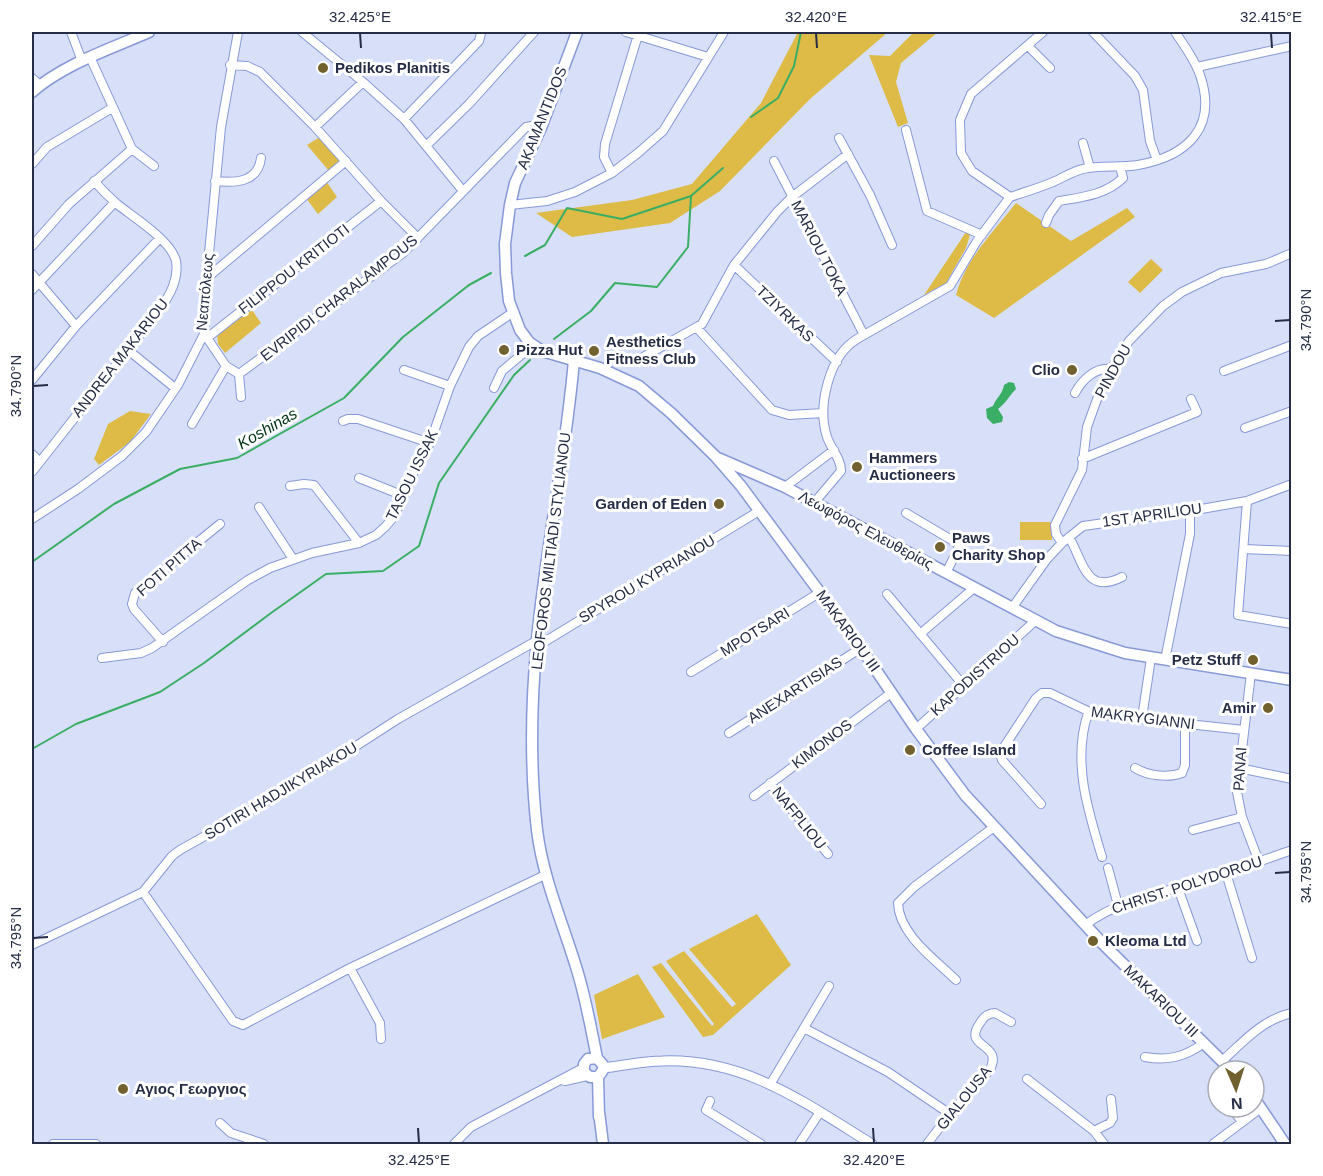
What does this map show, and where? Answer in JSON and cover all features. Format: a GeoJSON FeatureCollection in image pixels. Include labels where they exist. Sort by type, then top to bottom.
{"type":"FeatureCollection","features":[{"type":"Feature","properties":{"kind":"main road"},"geometry":{"type":"LineString","coordinates":[[34,85],[86,59],[149,32]]}},
{"type":"Feature","properties":{"kind":"main road","name":"AKAMANTIDOS"},"geometry":{"type":"LineString","coordinates":[[510,205],[515,183],[541,128],[574,32]]}},
{"type":"Feature","properties":{"kind":"main road","name":"MAKARIOU III"},"geometry":{"type":"LineString","coordinates":[[510,205],[505,244],[508,293],[512,313],[520,330],[532,345],[549,354],[596,367],[627,379],[649,394],[715,456],[741,486],[861,648],[916,729],[965,795],[1085,925],[1220,1059]]}},
{"type":"Feature","properties":{"kind":"main road"},"geometry":{"type":"LineString","coordinates":[[549,354],[567,372],[572,385]]}},
{"type":"Feature","properties":{"kind":"main road","name":"LEOFOROS MILTIADI STYLIANOU"},"geometry":{"type":"LineString","coordinates":[[574,360],[564,449],[536,644],[533,708],[534,778],[537,830],[545,874],[582,986],[589,1020],[603,1144]]}},
{"type":"Feature","properties":{"kind":"main road"},"geometry":{"type":"LineString","coordinates":[[572,385],[581,370],[596,367]]}},
{"type":"Feature","properties":{"kind":"main road","name":"Λεωφόρος Ελευθερίας"},"geometry":{"type":"LineString","coordinates":[[715,456],[785,487],[1056,631],[1096,646],[1151,658],[1292,680]]}},
{"type":"Feature","properties":{"kind":"main road"},"geometry":{"type":"LineString","coordinates":[[741,486],[744,481],[758,475]]}},
{"type":"Feature","properties":{"kind":"main road"},"geometry":{"type":"LineString","coordinates":[[1266,1116],[1284,1144]]}},
{"type":"Feature","properties":{"kind":"street"},"geometry":{"type":"LineString","coordinates":[[71,32],[132,149],[154,166]]}},
{"type":"Feature","properties":{"kind":"street","name":"Νεαπόλεως"},"geometry":{"type":"LineString","coordinates":[[32,519],[78,489],[122,456],[146,432],[176,388],[205,336],[215,181],[230,65],[238,32]]}},
{"type":"Feature","properties":{"kind":"street"},"geometry":{"type":"LineString","coordinates":[[302,32],[404,119],[463,191]]}},
{"type":"Feature","properties":{"kind":"street"},"geometry":{"type":"LineString","coordinates":[[427,145],[491,81],[534,32]]}},
{"type":"Feature","properties":{"kind":"street"},"geometry":{"type":"LineString","coordinates":[[626,32],[708,57]]}},
{"type":"Feature","properties":{"kind":"street"},"geometry":{"type":"LineString","coordinates":[[510,205],[547,201],[575,192],[612,173],[663,132],[724,32]]}},
{"type":"Feature","properties":{"kind":"street"},"geometry":{"type":"LineString","coordinates":[[1010,197],[972,171],[961,153],[960,120],[971,94],[1043,32]]}},
{"type":"Feature","properties":{"kind":"street"},"geometry":{"type":"LineString","coordinates":[[1093,32],[1135,75],[1143,90],[1150,141],[1157,160]]}},
{"type":"Feature","properties":{"kind":"street"},"geometry":{"type":"LineString","coordinates":[[814,503],[841,471],[841,464],[827,439],[823,413],[826,391],[837,362],[848,345],[950,286],[982,235],[1010,197],[1034,190],[1084,169],[1120,167],[1157,160],[1186,145],[1198,133],[1205,111],[1205,98],[1197,68],[1175,32]]}},
{"type":"Feature","properties":{"kind":"street"},"geometry":{"type":"LineString","coordinates":[[404,119],[479,41],[481,33]]}},
{"type":"Feature","properties":{"kind":"street"},"geometry":{"type":"LineString","coordinates":[[612,173],[604,157],[605,144],[638,35]]}},
{"type":"Feature","properties":{"kind":"street"},"geometry":{"type":"LineString","coordinates":[[1028,45],[1050,68]]}},
{"type":"Feature","properties":{"kind":"street"},"geometry":{"type":"LineString","coordinates":[[1197,68],[1292,46]]}},
{"type":"Feature","properties":{"kind":"street"},"geometry":{"type":"LineString","coordinates":[[230,65],[247,66],[260,72],[315,127],[381,201],[418,238]]}},
{"type":"Feature","properties":{"kind":"street"},"geometry":{"type":"LineString","coordinates":[[315,127],[363,82]]}},
{"type":"Feature","properties":{"kind":"street"},"geometry":{"type":"LineString","coordinates":[[32,164],[47,147],[112,108]]}},
{"type":"Feature","properties":{"kind":"street","name":"EVRIPIDI CHARALAMPOUS"},"geometry":{"type":"LineString","coordinates":[[239,374],[403,253],[526,127],[541,128]]}},
{"type":"Feature","properties":{"kind":"street"},"geometry":{"type":"LineString","coordinates":[[906,130],[927,211],[982,235]]}},
{"type":"Feature","properties":{"kind":"street"},"geometry":{"type":"LineString","coordinates":[[839,138],[870,195],[892,245]]}},
{"type":"Feature","properties":{"kind":"street"},"geometry":{"type":"LineString","coordinates":[[1083,143],[1090,168]]}},
{"type":"Feature","properties":{"kind":"street"},"geometry":{"type":"LineString","coordinates":[[32,246],[94,181],[132,149]]}},
{"type":"Feature","properties":{"kind":"street"},"geometry":{"type":"LineString","coordinates":[[636,361],[697,328],[705,320],[734,265],[777,212],[792,197],[848,154]]}},
{"type":"Feature","properties":{"kind":"street"},"geometry":{"type":"LineString","coordinates":[[215,181],[237,183],[252,176],[261,165],[261,158]]}},
{"type":"Feature","properties":{"kind":"street"},"geometry":{"type":"LineString","coordinates":[[207,278],[346,161]]}},
{"type":"Feature","properties":{"kind":"street","name":"MARIOU TOKA"},"geometry":{"type":"LineString","coordinates":[[774,161],[864,335]]}},
{"type":"Feature","properties":{"kind":"street"},"geometry":{"type":"LineString","coordinates":[[1046,223],[1059,201],[1099,194],[1116,184],[1123,178],[1120,167]]}},
{"type":"Feature","properties":{"kind":"street","name":"ANDREA MAKARIOU"},"geometry":{"type":"LineString","coordinates":[[32,472],[160,309],[174,283],[177,272],[176,259],[160,238],[115,202],[94,181]]}},
{"type":"Feature","properties":{"kind":"street","name":"FILIPPOU KRITIOTI"},"geometry":{"type":"LineString","coordinates":[[205,336],[381,201]]}},
{"type":"Feature","properties":{"kind":"street"},"geometry":{"type":"LineString","coordinates":[[32,290],[115,202]]}},
{"type":"Feature","properties":{"kind":"street"},"geometry":{"type":"LineString","coordinates":[[32,380],[76,326],[160,238]]}},
{"type":"Feature","properties":{"kind":"street","name":"PINDOU"},"geometry":{"type":"LineString","coordinates":[[1062,543],[1056,534],[1055,525],[1082,470],[1082,459],[1093,408],[1111,369],[1129,341],[1182,292],[1221,273],[1266,264],[1292,253]]}},
{"type":"Feature","properties":{"kind":"street","name":"TZIYRKAS"},"geometry":{"type":"LineString","coordinates":[[734,265],[837,362]]}},
{"type":"Feature","properties":{"kind":"street"},"geometry":{"type":"LineString","coordinates":[[32,274],[76,326]]}},
{"type":"Feature","properties":{"kind":"street","name":"TASOU ISSAK"},"geometry":{"type":"LineString","coordinates":[[102,658],[141,653],[163,642],[248,580],[270,568],[293,559],[359,543],[376,535],[392,519],[404,496],[415,469],[430,443],[450,386],[474,340],[512,313]]}},
{"type":"Feature","properties":{"kind":"street"},"geometry":{"type":"LineString","coordinates":[[697,328],[772,410],[789,415],[823,413]]}},
{"type":"Feature","properties":{"kind":"street"},"geometry":{"type":"LineString","coordinates":[[205,336],[226,366],[239,374],[241,396]]}},
{"type":"Feature","properties":{"kind":"street"},"geometry":{"type":"LineString","coordinates":[[494,388],[502,371],[532,345]]}},
{"type":"Feature","properties":{"kind":"street"},"geometry":{"type":"LineString","coordinates":[[1224,371],[1292,345]]}},
{"type":"Feature","properties":{"kind":"street"},"geometry":{"type":"LineString","coordinates":[[128,350],[176,388]]}},
{"type":"Feature","properties":{"kind":"street"},"geometry":{"type":"LineString","coordinates":[[192,424],[226,366]]}},
{"type":"Feature","properties":{"kind":"street"},"geometry":{"type":"LineString","coordinates":[[1075,393],[1091,375],[1104,368],[1111,369]]}},
{"type":"Feature","properties":{"kind":"street"},"geometry":{"type":"LineString","coordinates":[[404,370],[450,386]]}},
{"type":"Feature","properties":{"kind":"street"},"geometry":{"type":"LineString","coordinates":[[1082,459],[1197,412],[1191,399]]}},
{"type":"Feature","properties":{"kind":"street"},"geometry":{"type":"LineString","coordinates":[[1245,428],[1292,411]]}},
{"type":"Feature","properties":{"kind":"street"},"geometry":{"type":"LineString","coordinates":[[343,421],[358,419],[430,443]]}},
{"type":"Feature","properties":{"kind":"street"},"geometry":{"type":"LineString","coordinates":[[785,487],[834,450]]}},
{"type":"Feature","properties":{"kind":"street"},"geometry":{"type":"LineString","coordinates":[[32,454],[39,461]]}},
{"type":"Feature","properties":{"kind":"street"},"geometry":{"type":"LineString","coordinates":[[359,477],[404,496]]}},
{"type":"Feature","properties":{"kind":"street"},"geometry":{"type":"LineString","coordinates":[[290,486],[304,484],[314,486],[359,543]]}},
{"type":"Feature","properties":{"kind":"street","name":"1ST APRILIOU"},"geometry":{"type":"LineString","coordinates":[[1012,609],[1038,571],[1062,543],[1089,524],[1246,501],[1292,484]]}},
{"type":"Feature","properties":{"kind":"street"},"geometry":{"type":"LineString","coordinates":[[1246,501],[1238,615],[1292,624]]}},
{"type":"Feature","properties":{"kind":"street"},"geometry":{"type":"LineString","coordinates":[[259,507],[293,559]]}},
{"type":"Feature","properties":{"kind":"street","name":"SPYROU KYPRIANOU"},"geometry":{"type":"LineString","coordinates":[[536,644],[759,511]]}},
{"type":"Feature","properties":{"kind":"street"},"geometry":{"type":"LineString","coordinates":[[1165,660],[1190,534],[1190,511]]}},
{"type":"Feature","properties":{"kind":"street"},"geometry":{"type":"LineString","coordinates":[[906,513],[960,545],[946,573]]}},
{"type":"Feature","properties":{"kind":"street","name":"FOTI PITTA"},"geometry":{"type":"LineString","coordinates":[[163,642],[132,604],[135,593],[220,524]]}},
{"type":"Feature","properties":{"kind":"street"},"geometry":{"type":"LineString","coordinates":[[1069,537],[1085,572],[1091,579],[1109,581],[1122,577]]}},
{"type":"Feature","properties":{"kind":"street"},"geometry":{"type":"LineString","coordinates":[[1244,549],[1292,551]]}},
{"type":"Feature","properties":{"kind":"street"},"geometry":{"type":"LineString","coordinates":[[920,634],[974,588]]}},
{"type":"Feature","properties":{"kind":"street","name":"MPOTSARI"},"geometry":{"type":"LineString","coordinates":[[691,672],[819,592]]}},
{"type":"Feature","properties":{"kind":"street"},"geometry":{"type":"LineString","coordinates":[[886,594],[963,686]]}},
{"type":"Feature","properties":{"kind":"street","name":"KAPODISTRIOU"},"geometry":{"type":"LineString","coordinates":[[916,729],[1035,621]]}},
{"type":"Feature","properties":{"kind":"street","name":"SOTIRI HADJIKYRIAKOU"},"geometry":{"type":"LineString","coordinates":[[32,945],[143,892],[180,850],[297,784],[398,720],[536,644]]}},
{"type":"Feature","properties":{"kind":"street","name":"ANEXARTISIAS"},"geometry":{"type":"LineString","coordinates":[[729,733],[861,648]]}},
{"type":"Feature","properties":{"kind":"street"},"geometry":{"type":"LineString","coordinates":[[1142,718],[1151,658]]}},
{"type":"Feature","properties":{"kind":"street","name":"PANAI"},"geometry":{"type":"LineString","coordinates":[[1251,673],[1237,792],[1242,817],[1259,862]]}},
{"type":"Feature","properties":{"kind":"street","name":"KIMONOS"},"geometry":{"type":"LineString","coordinates":[[754,795],[891,693]]}},
{"type":"Feature","properties":{"kind":"street","name":"MAKRYGIANNI"},"geometry":{"type":"LineString","coordinates":[[1041,804],[1002,760],[1002,750],[1036,698],[1042,693],[1050,693],[1088,713],[1244,730]]}},
{"type":"Feature","properties":{"kind":"street"},"geometry":{"type":"LineString","coordinates":[[1088,713],[1082,742],[1084,789],[1102,857]]}},
{"type":"Feature","properties":{"kind":"street"},"geometry":{"type":"LineString","coordinates":[[1135,768],[1155,775],[1182,773],[1185,765],[1185,722]]}},
{"type":"Feature","properties":{"kind":"street"},"geometry":{"type":"LineString","coordinates":[[1239,768],[1292,779]]}},
{"type":"Feature","properties":{"kind":"street","name":"NAFPLIOU"},"geometry":{"type":"LineString","coordinates":[[770,783],[828,854]]}},
{"type":"Feature","properties":{"kind":"street"},"geometry":{"type":"LineString","coordinates":[[1193,830],[1242,817]]}},
{"type":"Feature","properties":{"kind":"street"},"geometry":{"type":"LineString","coordinates":[[956,980],[921,948],[900,917],[898,903],[914,887],[994,827]]}},
{"type":"Feature","properties":{"kind":"street","name":"CHRIST. POLYDOROU"},"geometry":{"type":"LineString","coordinates":[[1085,925],[1118,905],[1226,873],[1292,850]]}},
{"type":"Feature","properties":{"kind":"street"},"geometry":{"type":"LineString","coordinates":[[1108,868],[1118,905]]}},
{"type":"Feature","properties":{"kind":"street"},"geometry":{"type":"LineString","coordinates":[[1226,873],[1252,958]]}},
{"type":"Feature","properties":{"kind":"street"},"geometry":{"type":"LineString","coordinates":[[143,892],[237,1024],[246,1025],[350,969],[545,874]]}},
{"type":"Feature","properties":{"kind":"street"},"geometry":{"type":"LineString","coordinates":[[1178,888],[1197,941]]}},
{"type":"Feature","properties":{"kind":"street"},"geometry":{"type":"LineString","coordinates":[[350,969],[380,1023],[381,1039]]}},
{"type":"Feature","properties":{"kind":"street"},"geometry":{"type":"LineString","coordinates":[[771,1083],[829,986]]}},
{"type":"Feature","properties":{"kind":"street","name":"GIALOUSA"},"geometry":{"type":"LineString","coordinates":[[927,1144],[950,1114],[990,1070],[991,1053],[977,1040],[977,1027],[990,1013],[999,1014],[1011,1022]]}},
{"type":"Feature","properties":{"kind":"street"},"geometry":{"type":"LineString","coordinates":[[1224,1059],[1264,1024],[1292,1013]]}},
{"type":"Feature","properties":{"kind":"street"},"geometry":{"type":"LineString","coordinates":[[804,1028],[888,1072],[950,1114]]}},
{"type":"Feature","properties":{"kind":"street"},"geometry":{"type":"LineString","coordinates":[[1145,1057],[1170,1060],[1194,1051],[1204,1043]]}},
{"type":"Feature","properties":{"kind":"street"},"geometry":{"type":"LineString","coordinates":[[454,1144],[471,1127],[551,1085],[593,1067],[661,1060],[686,1061],[723,1067],[771,1083],[872,1144]]}},
{"type":"Feature","properties":{"kind":"street"},"geometry":{"type":"LineString","coordinates":[[1027,1079],[1094,1131],[1099,1142]]}},
{"type":"Feature","properties":{"kind":"street"},"geometry":{"type":"LineString","coordinates":[[1094,1131],[1110,1123],[1113,1118],[1111,1099]]}},
{"type":"Feature","properties":{"kind":"street"},"geometry":{"type":"LineString","coordinates":[[710,1101],[706,1110],[760,1144]]}},
{"type":"Feature","properties":{"kind":"street"},"geometry":{"type":"LineString","coordinates":[[799,1144],[820,1112]]}},
{"type":"Feature","properties":{"kind":"street"},"geometry":{"type":"LineString","coordinates":[[1213,1144],[1245,1119]]}},
{"type":"Feature","properties":{"kind":"street"},"geometry":{"type":"LineString","coordinates":[[220,1123],[231,1132],[264,1144]]}},
{"type":"Feature","properties":{"kind":"street"},"geometry":{"type":"LineString","coordinates":[[53,1144],[96,1144]]}},
{"type":"Feature","properties":{"kind":"shaded area"},"geometry":{"type":"Polygon","coordinates":[[[798,32],[888,32],[810,99],[720,191],[670,223],[572,237],[536,213],[632,200],[692,184],[761,103],[798,32]]]}},
{"type":"Feature","properties":{"kind":"shaded area"},"geometry":{"type":"Polygon","coordinates":[[[914,32],[938,32],[901,63],[896,82],[908,123],[898,127],[869,55],[890,56],[914,32]]]}},
{"type":"Feature","properties":{"kind":"shaded area"},"geometry":{"type":"Polygon","coordinates":[[[320,137],[341,161],[329,171],[307,145],[320,137]]]}},
{"type":"Feature","properties":{"kind":"shaded area"},"geometry":{"type":"Polygon","coordinates":[[[326,181],[337,197],[318,214],[306,198],[326,181]]]}},
{"type":"Feature","properties":{"kind":"shaded area"},"geometry":{"type":"Polygon","coordinates":[[[1016,203],[1071,241],[1127,208],[1135,217],[994,318],[956,295],[973,258],[1016,203]]]}},
{"type":"Feature","properties":{"kind":"shaded area"},"geometry":{"type":"Polygon","coordinates":[[[966,232],[970,235],[966,248],[946,283],[924,295],[966,232]]]}},
{"type":"Feature","properties":{"kind":"shaded area"},"geometry":{"type":"Polygon","coordinates":[[[1151,259],[1163,270],[1140,293],[1128,282],[1151,259]]]}},
{"type":"Feature","properties":{"kind":"shaded area"},"geometry":{"type":"Polygon","coordinates":[[[252,310],[261,323],[225,353],[218,344],[217,334],[252,310]]]}},
{"type":"Feature","properties":{"kind":"shaded area"},"geometry":{"type":"Polygon","coordinates":[[[1009,382],[1014,383],[1016,389],[998,409],[1003,417],[1002,422],[993,424],[987,418],[986,409],[993,406],[1004,385],[1009,382]]]}},
{"type":"Feature","properties":{"kind":"shaded area"},"geometry":{"type":"Polygon","coordinates":[[[130,411],[151,414],[130,442],[99,465],[94,459],[108,424],[130,411]]]}},
{"type":"Feature","properties":{"kind":"shaded area"},"geometry":{"type":"Polygon","coordinates":[[[1020,522],[1052,522],[1052,540],[1020,540],[1020,522]]]}},
{"type":"Feature","properties":{"kind":"shaded area"},"geometry":{"type":"Polygon","coordinates":[[[757,914],[791,965],[713,1035],[703,1037],[652,967],[661,963],[712,1026],[714,1024],[666,961],[684,951],[732,1007],[736,1004],[689,949],[757,914]]]}},
{"type":"Feature","properties":{"kind":"shaded area"},"geometry":{"type":"Polygon","coordinates":[[[638,974],[665,1017],[602,1039],[594,995],[638,974]]]}},
{"type":"Feature","properties":{"kind":"waterway","name":"Koshinas"},"geometry":{"type":"LineString","coordinates":[[751,117],[778,98],[794,66],[801,32]]}},
{"type":"Feature","properties":{"kind":"waterway","name":"Koshinas"},"geometry":{"type":"LineString","coordinates":[[525,256],[545,245],[567,208],[622,219],[691,196],[723,168]]}},
{"type":"Feature","properties":{"kind":"waterway"},"geometry":{"type":"LineString","coordinates":[[554,339],[591,311],[615,283],[657,287],[688,247],[691,196]]}},
{"type":"Feature","properties":{"kind":"waterway","name":"Koshinas"},"geometry":{"type":"LineString","coordinates":[[32,562],[114,504],[180,469],[237,458],[344,398],[403,337],[469,285],[491,273]]}},
{"type":"Feature","properties":{"kind":"waterway"},"geometry":{"type":"LineString","coordinates":[[32,749],[76,724],[160,692],[204,663],[326,574],[383,571],[419,546],[439,483],[514,375],[530,360]]}},
{"type":"Feature","properties":{"kind":"place","name":"Pedikos Planitis"},"geometry":{"type":"Point","coordinates":[323,68]}},
{"type":"Feature","properties":{"kind":"place","name":"Pizza Hut"},"geometry":{"type":"Point","coordinates":[504,350]}},
{"type":"Feature","properties":{"kind":"place","name":"Aesthetics Fitness Club"},"geometry":{"type":"Point","coordinates":[594,351]}},
{"type":"Feature","properties":{"kind":"place","name":"Clio"},"geometry":{"type":"Point","coordinates":[1072,370]}},
{"type":"Feature","properties":{"kind":"place","name":"Hammers Auctioneers"},"geometry":{"type":"Point","coordinates":[857,467]}},
{"type":"Feature","properties":{"kind":"place","name":"Garden of Eden"},"geometry":{"type":"Point","coordinates":[719,504]}},
{"type":"Feature","properties":{"kind":"place","name":"Paws Charity Shop"},"geometry":{"type":"Point","coordinates":[940,547]}},
{"type":"Feature","properties":{"kind":"place","name":"Petz Stuff"},"geometry":{"type":"Point","coordinates":[1253,660]}},
{"type":"Feature","properties":{"kind":"place","name":"Amir"},"geometry":{"type":"Point","coordinates":[1268,708]}},
{"type":"Feature","properties":{"kind":"place","name":"Coffee Island"},"geometry":{"type":"Point","coordinates":[910,750]}},
{"type":"Feature","properties":{"kind":"place","name":"Kleoma Ltd"},"geometry":{"type":"Point","coordinates":[1093,941]}},
{"type":"Feature","properties":{"kind":"place","name":"Αγιος Γεωργιος"},"geometry":{"type":"Point","coordinates":[123,1089]}}]}
